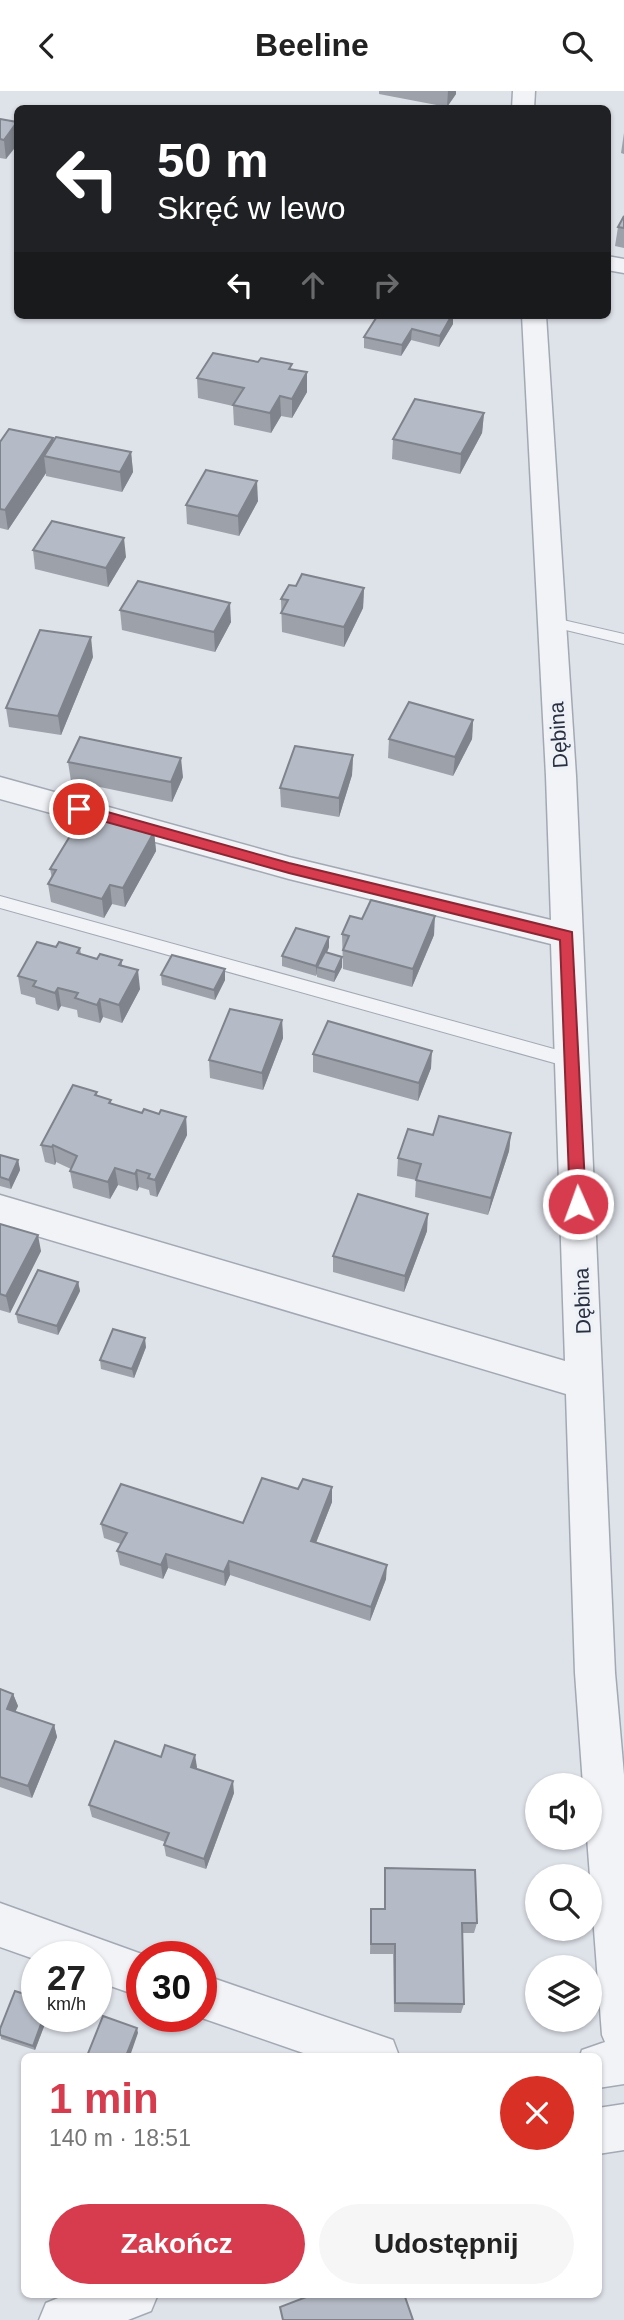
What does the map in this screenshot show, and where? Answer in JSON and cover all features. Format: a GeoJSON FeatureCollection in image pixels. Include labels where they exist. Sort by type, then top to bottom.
{"type":"FeatureCollection","features":[{"type":"Feature","properties":{"kind":"street","name":"Dębina"},"geometry":{"type":"LineString","coordinates":[[534,319],[561,776],[595,1673],[624,2035]]}},
{"type":"Feature","properties":{"kind":"street"},"geometry":{"type":"LineString","coordinates":[[0,787],[289,868],[567,936]]}},
{"type":"Feature","properties":{"kind":"street"},"geometry":{"type":"LineString","coordinates":[[0,1210],[586,1384]]}},
{"type":"Feature","properties":{"kind":"street"},"geometry":{"type":"LineString","coordinates":[[0,1925],[44,1941]]}},
{"type":"Feature","properties":{"kind":"street"},"geometry":{"type":"LineString","coordinates":[[217,2001],[368,2053]]}},
{"type":"Feature","properties":{"kind":"street"},"geometry":{"type":"LineString","coordinates":[[602,2065],[624,2061]]}},
{"type":"Feature","properties":{"kind":"street"},"geometry":{"type":"LineString","coordinates":[[602,2130],[624,2127]]}},
{"type":"Feature","properties":{"kind":"street"},"geometry":{"type":"LineString","coordinates":[[63,2320],[123,2298]]}},
{"type":"Feature","properties":{"kind":"lane"},"geometry":{"type":"LineString","coordinates":[[550,622],[624,639]]}},
{"type":"Feature","properties":{"kind":"lane"},"geometry":{"type":"LineString","coordinates":[[0,902],[572,1061]]}},
{"type":"Feature","properties":{"kind":"building"},"geometry":{"type":"Polygon","coordinates":[[[0,119],[14,121],[14,126],[4,140],[0,139],[0,119]]]}},
{"type":"Feature","properties":{"kind":"building"},"geometry":{"type":"Polygon","coordinates":[[[624,216],[624,228],[618,227],[624,216]]]}},
{"type":"Feature","properties":{"kind":"building"},"geometry":{"type":"Polygon","coordinates":[[[375,319],[450,319],[440,336],[412,329],[402,345],[364,337],[375,319]]]}},
{"type":"Feature","properties":{"kind":"building"},"geometry":{"type":"Polygon","coordinates":[[[213,353],[258,362],[261,358],[292,364],[289,369],[307,372],[292,399],[280,396],[270,413],[233,405],[244,388],[197,378],[213,353]]]}},
{"type":"Feature","properties":{"kind":"building"},"geometry":{"type":"Polygon","coordinates":[[[415,399],[484,413],[461,454],[393,439],[415,399]]]}},
{"type":"Feature","properties":{"kind":"building"},"geometry":{"type":"Polygon","coordinates":[[[9,429],[53,438],[5,510],[0,509],[0,442],[9,429]]]}},
{"type":"Feature","properties":{"kind":"building"},"geometry":{"type":"Polygon","coordinates":[[[56,437],[131,452],[120,472],[44,456],[56,437]]]}},
{"type":"Feature","properties":{"kind":"building"},"geometry":{"type":"Polygon","coordinates":[[[206,470],[257,481],[238,516],[186,505],[206,470]]]}},
{"type":"Feature","properties":{"kind":"building"},"geometry":{"type":"Polygon","coordinates":[[[52,521],[124,538],[106,568],[33,550],[52,521]]]}},
{"type":"Feature","properties":{"kind":"building"},"geometry":{"type":"Polygon","coordinates":[[[302,574],[364,588],[344,627],[281,613],[288,600],[281,599],[289,585],[296,586],[302,574]]]}},
{"type":"Feature","properties":{"kind":"building"},"geometry":{"type":"Polygon","coordinates":[[[138,581],[230,603],[214,632],[120,610],[138,581]]]}},
{"type":"Feature","properties":{"kind":"building"},"geometry":{"type":"Polygon","coordinates":[[[40,630],[91,637],[58,716],[6,708],[40,630]]]}},
{"type":"Feature","properties":{"kind":"building"},"geometry":{"type":"Polygon","coordinates":[[[409,702],[473,720],[455,757],[389,739],[409,702]]]}},
{"type":"Feature","properties":{"kind":"building"},"geometry":{"type":"Polygon","coordinates":[[[80,737],[181,758],[171,782],[68,762],[80,737]]]}},
{"type":"Feature","properties":{"kind":"building"},"geometry":{"type":"Polygon","coordinates":[[[295,746],[353,755],[339,798],[280,788],[295,746]]]}},
{"type":"Feature","properties":{"kind":"building"},"geometry":{"type":"Polygon","coordinates":[[[84,813],[154,832],[123,888],[110,885],[102,899],[48,884],[56,870],[50,869],[84,813]]]}},
{"type":"Feature","properties":{"kind":"building"},"geometry":{"type":"Polygon","coordinates":[[[371,900],[435,916],[413,969],[343,950],[349,936],[342,934],[350,916],[362,919],[371,900]]]}},
{"type":"Feature","properties":{"kind":"building"},"geometry":{"type":"Polygon","coordinates":[[[296,928],[329,937],[316,966],[282,956],[296,928]]]}},
{"type":"Feature","properties":{"kind":"building"},"geometry":{"type":"Polygon","coordinates":[[[37,942],[56,947],[59,942],[80,948],[77,953],[97,959],[100,954],[122,960],[119,965],[138,970],[119,1005],[100,999],[97,1005],[75,998],[78,993],[58,988],[55,993],[33,986],[36,981],[18,976],[37,942]]]}},
{"type":"Feature","properties":{"kind":"building"},"geometry":{"type":"Polygon","coordinates":[[[325,952],[342,957],[335,972],[317,967],[325,952]]]}},
{"type":"Feature","properties":{"kind":"building"},"geometry":{"type":"Polygon","coordinates":[[[172,955],[225,969],[214,990],[161,975],[172,955]]]}},
{"type":"Feature","properties":{"kind":"building"},"geometry":{"type":"Polygon","coordinates":[[[230,1009],[282,1020],[262,1073],[209,1060],[230,1009]]]}},
{"type":"Feature","properties":{"kind":"building"},"geometry":{"type":"Polygon","coordinates":[[[328,1021],[432,1051],[419,1083],[313,1054],[328,1021]]]}},
{"type":"Feature","properties":{"kind":"building"},"geometry":{"type":"Polygon","coordinates":[[[73,1085],[97,1092],[95,1095],[111,1100],[109,1103],[142,1113],[144,1109],[159,1114],[161,1110],[186,1117],[155,1180],[148,1178],[150,1174],[137,1170],[135,1174],[115,1168],[108,1182],[70,1171],[77,1156],[53,1145],[41,1145],[73,1085]]]}},
{"type":"Feature","properties":{"kind":"building"},"geometry":{"type":"Polygon","coordinates":[[[439,1116],[511,1133],[491,1198],[416,1180],[421,1164],[398,1158],[408,1129],[433,1135],[439,1116]]]}},
{"type":"Feature","properties":{"kind":"building"},"geometry":{"type":"Polygon","coordinates":[[[0,1155],[18,1160],[9,1180],[0,1177],[0,1155]]]}},
{"type":"Feature","properties":{"kind":"building"},"geometry":{"type":"Polygon","coordinates":[[[358,1194],[428,1214],[405,1276],[333,1256],[358,1194]]]}},
{"type":"Feature","properties":{"kind":"building"},"geometry":{"type":"Polygon","coordinates":[[[0,1224],[38,1235],[6,1296],[0,1294],[0,1224]]]}},
{"type":"Feature","properties":{"kind":"building"},"geometry":{"type":"Polygon","coordinates":[[[38,1270],[78,1282],[57,1326],[16,1314],[38,1270]]]}},
{"type":"Feature","properties":{"kind":"building"},"geometry":{"type":"Polygon","coordinates":[[[113,1329],[145,1338],[132,1369],[100,1360],[113,1329]]]}},
{"type":"Feature","properties":{"kind":"building"},"geometry":{"type":"Polygon","coordinates":[[[262,1478],[298,1489],[303,1479],[332,1487],[311,1541],[387,1565],[371,1607],[229,1561],[224,1572],[166,1554],[161,1565],[117,1551],[127,1533],[101,1524],[121,1484],[243,1523],[262,1478]]]}},
{"type":"Feature","properties":{"kind":"building"},"geometry":{"type":"Polygon","coordinates":[[[0,1689],[13,1694],[7,1709],[54,1725],[28,1786],[0,1777],[0,1689]]]}},
{"type":"Feature","properties":{"kind":"building"},"geometry":{"type":"Polygon","coordinates":[[[115,1741],[161,1757],[165,1745],[195,1755],[191,1767],[233,1781],[204,1859],[164,1845],[169,1833],[89,1805],[115,1741]]]}},
{"type":"Feature","properties":{"kind":"building"},"geometry":{"type":"Polygon","coordinates":[[[385,1868],[475,1870],[477,1923],[462,1923],[464,2004],[395,2003],[395,1944],[371,1944],[371,1909],[385,1909],[385,1868]]]}},
{"type":"Feature","properties":{"kind":"building"},"geometry":{"type":"Polygon","coordinates":[[[15,1991],[21,1993],[21,2032],[38,2032],[33,2046],[0,2035],[15,1991]]]}},
{"type":"Feature","properties":{"kind":"building"},"geometry":{"type":"Polygon","coordinates":[[[112,2019],[126,2024],[126,2032],[135,2032],[127,2053],[88,2053],[97,2032],[112,2032],[112,2019]]]}},
{"type":"Feature","properties":{"kind":"building"},"geometry":{"type":"Polygon","coordinates":[[[304,2298],[405,2298],[413,2320],[283,2320],[280,2307],[304,2298]]]}},
{"type":"Feature","properties":{"kind":"route"},"geometry":{"type":"LineString","coordinates":[[79,809],[289,868],[567,936],[578,1204]]}}]}
